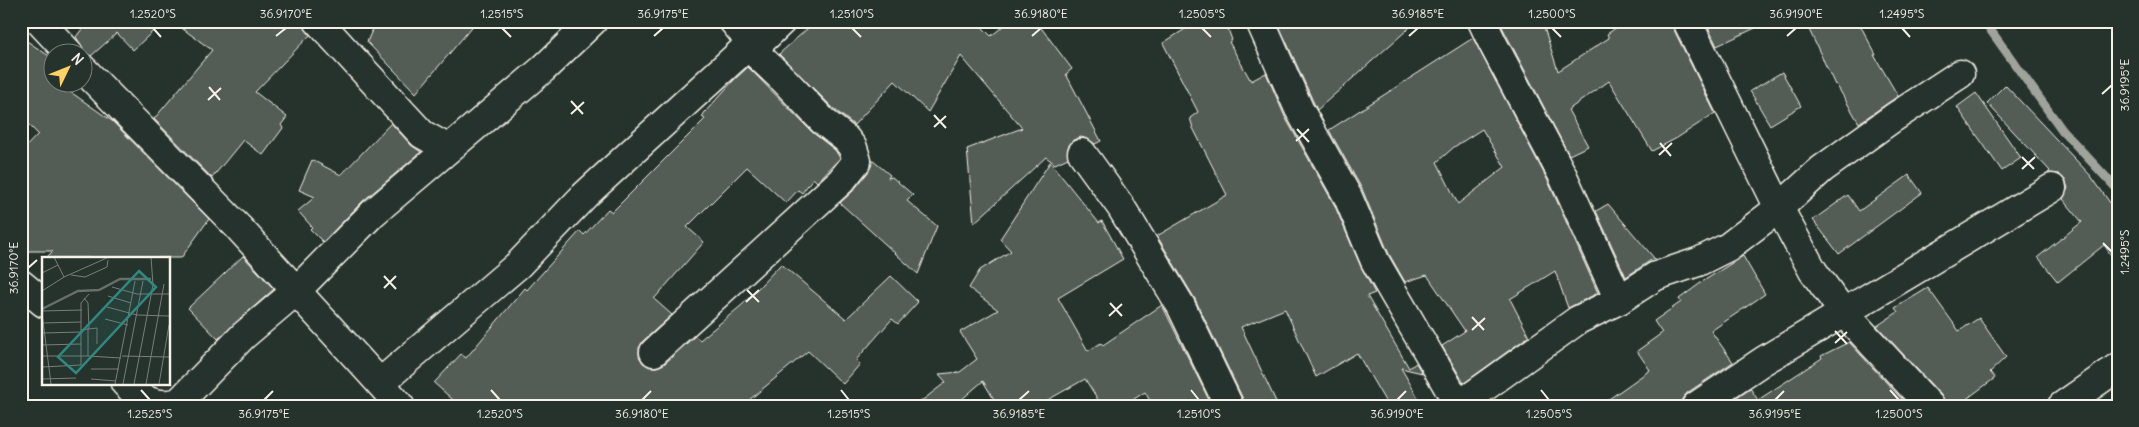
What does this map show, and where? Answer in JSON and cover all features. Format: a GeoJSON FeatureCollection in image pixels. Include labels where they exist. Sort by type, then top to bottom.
{"type":"FeatureCollection","features":[{"type":"Feature","properties":{"kind":"street"},"geometry":{"type":"LineString","coordinates":[[38,21],[58,42]]}},
{"type":"Feature","properties":{"kind":"street"},"geometry":{"type":"LineString","coordinates":[[318,21],[422,134],[447,148]]}},
{"type":"Feature","properties":{"kind":"street"},"geometry":{"type":"LineString","coordinates":[[126,384],[149,403],[171,405],[179,402],[243,336],[296,291],[367,218],[447,148],[543,69],[593,21]]}},
{"type":"Feature","properties":{"kind":"street"},"geometry":{"type":"LineString","coordinates":[[654,352],[842,181],[857,161],[853,148],[846,139],[823,121],[751,46],[732,21]]}},
{"type":"Feature","properties":{"kind":"street"},"geometry":{"type":"LineString","coordinates":[[380,383],[518,264],[585,195],[751,46],[782,21]]}},
{"type":"Feature","properties":{"kind":"street"},"geometry":{"type":"LineString","coordinates":[[1260,21],[1299,109],[1348,197],[1375,260],[1459,406],[1578,320],[1619,300],[1656,276],[1698,262],[1728,248],[1779,208],[1822,169],[1960,74]]}},
{"type":"Feature","properties":{"kind":"street"},"geometry":{"type":"LineString","coordinates":[[1482,21],[1562,174],[1619,300]]}},
{"type":"Feature","properties":{"kind":"street"},"geometry":{"type":"LineString","coordinates":[[1686,21],[1779,208],[1813,271],[1844,313],[1930,406]]}},
{"type":"Feature","properties":{"kind":"street"},"geometry":{"type":"LineString","coordinates":[[92,78],[239,228],[400,406]]}},
{"type":"Feature","properties":{"kind":"street"},"geometry":{"type":"LineString","coordinates":[[1082,153],[1121,207],[1181,306],[1229,406]]}},
{"type":"Feature","properties":{"kind":"street"},"geometry":{"type":"LineString","coordinates":[[1696,406],[1763,361],[2052,188]]}},
{"type":"Feature","properties":{"kind":"street"},"geometry":{"type":"LineString","coordinates":[[21,284],[42,300]]}},
{"type":"Feature","properties":{"kind":"street"},"geometry":{"type":"LineString","coordinates":[[2062,406],[2118,367]]}},
{"type":"Feature","properties":{"kind":"building"},"geometry":{"type":"Polygon","coordinates":[[[88,21],[164,21],[133,50],[117,33],[92,55],[92,42],[79,42],[76,37],[88,21]]]}},
{"type":"Feature","properties":{"kind":"building"},"geometry":{"type":"Polygon","coordinates":[[[172,21],[303,21],[303,25],[310,35],[255,92],[287,117],[281,125],[283,128],[263,155],[243,140],[212,178],[154,119],[212,50],[172,21]]]}},
{"type":"Feature","properties":{"kind":"building"},"geometry":{"type":"Polygon","coordinates":[[[376,21],[477,21],[416,93],[367,42],[376,21]]]}},
{"type":"Feature","properties":{"kind":"building"},"geometry":{"type":"Polygon","coordinates":[[[816,21],[982,21],[980,25],[991,36],[1010,21],[1036,21],[1072,69],[1066,74],[1101,141],[1095,144],[1081,137],[1073,140],[1068,147],[1068,158],[1055,164],[1046,157],[974,223],[967,149],[1022,128],[961,56],[928,112],[895,81],[854,125],[834,109],[779,54],[816,21]]]}},
{"type":"Feature","properties":{"kind":"building"},"geometry":{"type":"Polygon","coordinates":[[[1198,21],[1225,21],[1232,40],[1229,42],[1251,81],[1266,73],[1285,117],[1334,204],[1361,267],[1375,293],[1367,296],[1409,368],[1416,363],[1422,373],[1401,368],[1423,406],[1388,406],[1357,353],[1316,377],[1285,309],[1241,327],[1278,406],[1244,406],[1243,399],[1195,299],[1157,236],[1227,195],[1193,128],[1190,118],[1198,112],[1163,43],[1198,21]]]}},
{"type":"Feature","properties":{"kind":"building"},"geometry":{"type":"Polygon","coordinates":[[[1277,21],[1417,21],[1317,110],[1277,21]]]}},
{"type":"Feature","properties":{"kind":"building"},"geometry":{"type":"Polygon","coordinates":[[[1499,21],[1542,21],[1558,71],[1609,38],[1607,34],[1626,21],[1672,21],[1673,28],[1715,113],[1677,138],[1652,151],[1609,81],[1568,110],[1588,146],[1569,155],[1499,21]]]}},
{"type":"Feature","properties":{"kind":"building"},"geometry":{"type":"Polygon","coordinates":[[[1705,21],[1770,21],[1717,46],[1705,21]]]}},
{"type":"Feature","properties":{"kind":"building"},"geometry":{"type":"Polygon","coordinates":[[[1805,21],[1858,21],[1876,55],[1874,55],[1898,96],[1859,123],[1835,85],[1805,21]]]}},
{"type":"Feature","properties":{"kind":"building"},"geometry":{"type":"Polygon","coordinates":[[[21,37],[42,51],[42,92],[70,92],[112,121],[209,219],[181,258],[47,257],[53,251],[21,251],[21,152],[38,134],[21,117],[21,37]]]}},
{"type":"Feature","properties":{"kind":"building"},"geometry":{"type":"Polygon","coordinates":[[[1473,38],[1548,181],[1598,293],[1568,308],[1555,271],[1510,299],[1529,336],[1464,383],[1442,346],[1465,331],[1427,275],[1405,282],[1389,254],[1362,189],[1329,130],[1473,38]],[[1482,129],[1454,147],[1437,162],[1458,204],[1505,167],[1482,129]]]}},
{"type":"Feature","properties":{"kind":"building"},"geometry":{"type":"Polygon","coordinates":[[[748,67],[812,132],[835,150],[840,158],[817,182],[813,178],[802,193],[798,190],[786,203],[747,167],[687,227],[704,242],[654,299],[672,315],[643,341],[639,348],[639,356],[643,363],[650,367],[664,364],[695,336],[700,340],[742,305],[781,264],[846,319],[891,276],[918,302],[898,324],[892,319],[856,360],[860,364],[843,384],[808,351],[742,406],[460,406],[434,383],[461,354],[466,358],[525,288],[527,290],[580,231],[584,235],[608,209],[612,212],[705,119],[702,117],[705,112],[748,67]]]}},
{"type":"Feature","properties":{"kind":"building"},"geometry":{"type":"Polygon","coordinates":[[[1782,72],[1801,106],[1770,125],[1750,91],[1782,72]]]}},
{"type":"Feature","properties":{"kind":"building"},"geometry":{"type":"Polygon","coordinates":[[[2005,85],[2091,176],[2118,214],[2118,265],[2104,245],[2058,282],[2038,257],[2082,222],[2063,199],[2068,188],[2065,180],[2059,174],[2048,173],[2050,171],[1987,103],[2005,85]]]}},
{"type":"Feature","properties":{"kind":"building"},"geometry":{"type":"Polygon","coordinates":[[[1976,93],[2021,158],[2002,171],[1957,107],[1976,93]]]}},
{"type":"Feature","properties":{"kind":"building"},"geometry":{"type":"Polygon","coordinates":[[[391,123],[411,145],[421,152],[363,201],[323,242],[310,229],[312,227],[298,211],[315,197],[299,190],[312,160],[341,175],[391,123]]]}},
{"type":"Feature","properties":{"kind":"building"},"geometry":{"type":"Polygon","coordinates":[[[872,160],[890,175],[888,178],[892,177],[913,195],[907,201],[937,226],[918,274],[840,203],[853,191],[869,171],[872,160]]]}},
{"type":"Feature","properties":{"kind":"building"},"geometry":{"type":"Polygon","coordinates":[[[1050,162],[1099,223],[1102,221],[1123,259],[1058,298],[1088,351],[1101,343],[1103,345],[1162,305],[1212,406],[1153,406],[1145,392],[1123,406],[1102,406],[1085,379],[1037,406],[998,406],[983,381],[954,406],[915,406],[946,382],[939,374],[960,372],[977,359],[960,332],[998,310],[969,288],[980,270],[1011,251],[1000,239],[1050,162]]]}},
{"type":"Feature","properties":{"kind":"building"},"geometry":{"type":"Polygon","coordinates":[[[1909,175],[1922,193],[1839,254],[1813,220],[1848,195],[1859,211],[1909,175]]]}},
{"type":"Feature","properties":{"kind":"building"},"geometry":{"type":"Polygon","coordinates":[[[1608,204],[1654,258],[1626,277],[1596,211],[1608,204]]]}},
{"type":"Feature","properties":{"kind":"building"},"geometry":{"type":"Polygon","coordinates":[[[243,256],[274,289],[218,339],[188,308],[243,256]]]}},
{"type":"Feature","properties":{"kind":"building"},"geometry":{"type":"Polygon","coordinates":[[[1743,256],[1765,294],[1711,331],[1733,362],[1687,393],[1682,399],[1681,406],[1599,406],[1650,370],[1637,351],[1662,333],[1654,321],[1681,302],[1679,299],[1702,282],[1743,256]]]}},
{"type":"Feature","properties":{"kind":"building"},"geometry":{"type":"Polygon","coordinates":[[[1928,288],[1959,331],[1979,318],[2006,357],[1990,372],[1995,378],[1957,406],[1945,406],[1941,395],[1877,326],[1898,312],[1895,308],[1928,288]]]}},
{"type":"Feature","properties":{"kind":"building"},"geometry":{"type":"Polygon","coordinates":[[[1849,342],[1908,406],[1724,406],[1750,388],[1758,400],[1822,358],[1821,356],[1849,342]]]}},
{"type":"Feature","properties":{"kind":"waterway"},"geometry":{"type":"LineString","coordinates":[[1984,21],[2063,131],[2118,190]]}}]}
